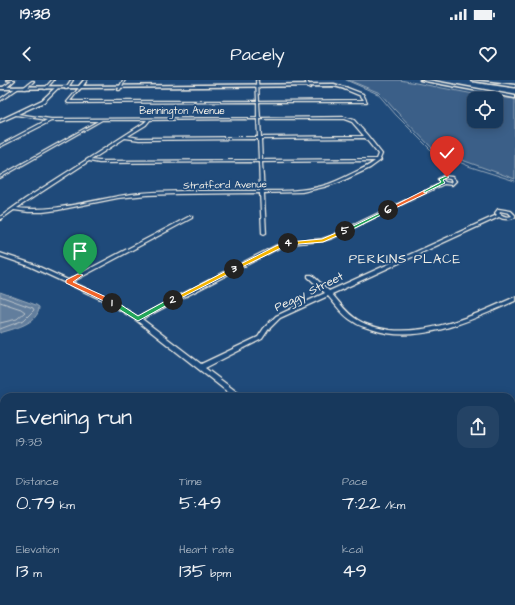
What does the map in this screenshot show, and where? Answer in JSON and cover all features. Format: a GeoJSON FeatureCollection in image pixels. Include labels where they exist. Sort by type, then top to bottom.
{"type":"FeatureCollection","features":[{"type":"Feature","properties":{"kind":"highway"},"geometry":{"type":"LineString","coordinates":[[422,80],[487,91],[515,93]]}},
{"type":"Feature","properties":{"kind":"highway"},"geometry":{"type":"LineString","coordinates":[[474,80],[515,86]]}},
{"type":"Feature","properties":{"kind":"highway"},"geometry":{"type":"LineString","coordinates":[[503,80],[515,81]]}},
{"type":"Feature","properties":{"kind":"highway"},"geometry":{"type":"LineString","coordinates":[[428,81],[483,92],[515,96]]}},
{"type":"Feature","properties":{"kind":"street"},"geometry":{"type":"LineString","coordinates":[[1,89],[14,80],[7,80]]}},
{"type":"Feature","properties":{"kind":"street"},"geometry":{"type":"LineString","coordinates":[[45,88],[53,80]]}},
{"type":"Feature","properties":{"kind":"street"},"geometry":{"type":"LineString","coordinates":[[66,88],[72,80]]}},
{"type":"Feature","properties":{"kind":"street"},"geometry":{"type":"LineString","coordinates":[[1,89],[79,89],[329,86],[345,88],[362,95],[366,101],[69,103],[79,89],[86,80]]}},
{"type":"Feature","properties":{"kind":"street"},"geometry":{"type":"LineString","coordinates":[[119,88],[124,80]]}},
{"type":"Feature","properties":{"kind":"street"},"geometry":{"type":"LineString","coordinates":[[257,80],[264,233]]}},
{"type":"Feature","properties":{"kind":"street"},"geometry":{"type":"LineString","coordinates":[[306,80],[309,86]]}},
{"type":"Feature","properties":{"kind":"street"},"geometry":{"type":"LineString","coordinates":[[25,88],[33,81]]}},
{"type":"Feature","properties":{"kind":"street"},"geometry":{"type":"LineString","coordinates":[[0,100],[17,89],[79,89]]}},
{"type":"Feature","properties":{"kind":"street"},"geometry":{"type":"LineString","coordinates":[[0,121],[46,100],[57,89]]}},
{"type":"Feature","properties":{"kind":"street","name":"Bennington Avenue"},"geometry":{"type":"LineString","coordinates":[[16,114],[50,120],[259,118],[348,119],[353,121],[367,137]]}},
{"type":"Feature","properties":{"kind":"street"},"geometry":{"type":"LineString","coordinates":[[0,177],[102,119]]}},
{"type":"Feature","properties":{"kind":"street"},"geometry":{"type":"LineString","coordinates":[[0,218],[125,137],[150,119]]}},
{"type":"Feature","properties":{"kind":"street"},"geometry":{"type":"LineString","coordinates":[[0,146],[50,120]]}},
{"type":"Feature","properties":{"kind":"street"},"geometry":{"type":"LineString","coordinates":[[88,160],[99,162],[379,160],[380,154],[367,137],[139,139],[125,137]]}},
{"type":"Feature","properties":{"kind":"street","name":"Stratford Avenue"},"geometry":{"type":"LineString","coordinates":[[13,209],[31,212],[49,211],[109,198],[145,194],[296,192],[334,183],[373,165],[379,160]]}},
{"type":"Feature","properties":{"kind":"street"},"geometry":{"type":"LineString","coordinates":[[138,319],[277,247],[288,243],[323,240],[332,237],[444,183]]}},
{"type":"Feature","properties":{"kind":"street","name":"Peggy Street"},"geometry":{"type":"LineString","coordinates":[[201,366],[260,338],[266,329],[278,317],[499,216]]}},
{"type":"Feature","properties":{"kind":"street"},"geometry":{"type":"LineString","coordinates":[[68,282],[191,217]]}},
{"type":"Feature","properties":{"kind":"street"},"geometry":{"type":"LineString","coordinates":[[0,254],[68,282],[109,301],[138,319],[234,393]]}},
{"type":"Feature","properties":{"kind":"street"},"geometry":{"type":"LineString","coordinates":[[310,276],[329,293],[342,310],[360,324],[388,332],[422,333],[475,317],[515,300]]}},
{"type":"Feature","properties":{"kind":"shaded area"},"geometry":{"type":"Polygon","coordinates":[[[348,80],[400,80],[467,93],[467,128],[503,128],[503,98],[515,99],[515,179],[434,150],[380,93],[348,80]]]}},
{"type":"Feature","properties":{"kind":"water"},"geometry":{"type":"Polygon","coordinates":[[[0,292],[39,307],[35,318],[24,325],[0,333],[0,292]]]}},
{"type":"Feature","properties":{"kind":"waterway"},"geometry":{"type":"LineString","coordinates":[[346,80],[378,94],[396,115],[431,150],[471,167],[515,181]]}},
{"type":"Feature","properties":{"kind":"district","name":"PERKINS PLACE"},"geometry":{"type":"Point","coordinates":[405,259]}},
{"type":"Feature","properties":{"kind":"route"},"geometry":{"type":"LineString","coordinates":[[80,275],[68,282],[109,301],[138,319],[170,301],[277,247],[288,243],[315,242],[332,237],[444,183],[440,179],[447,177]]}}]}
